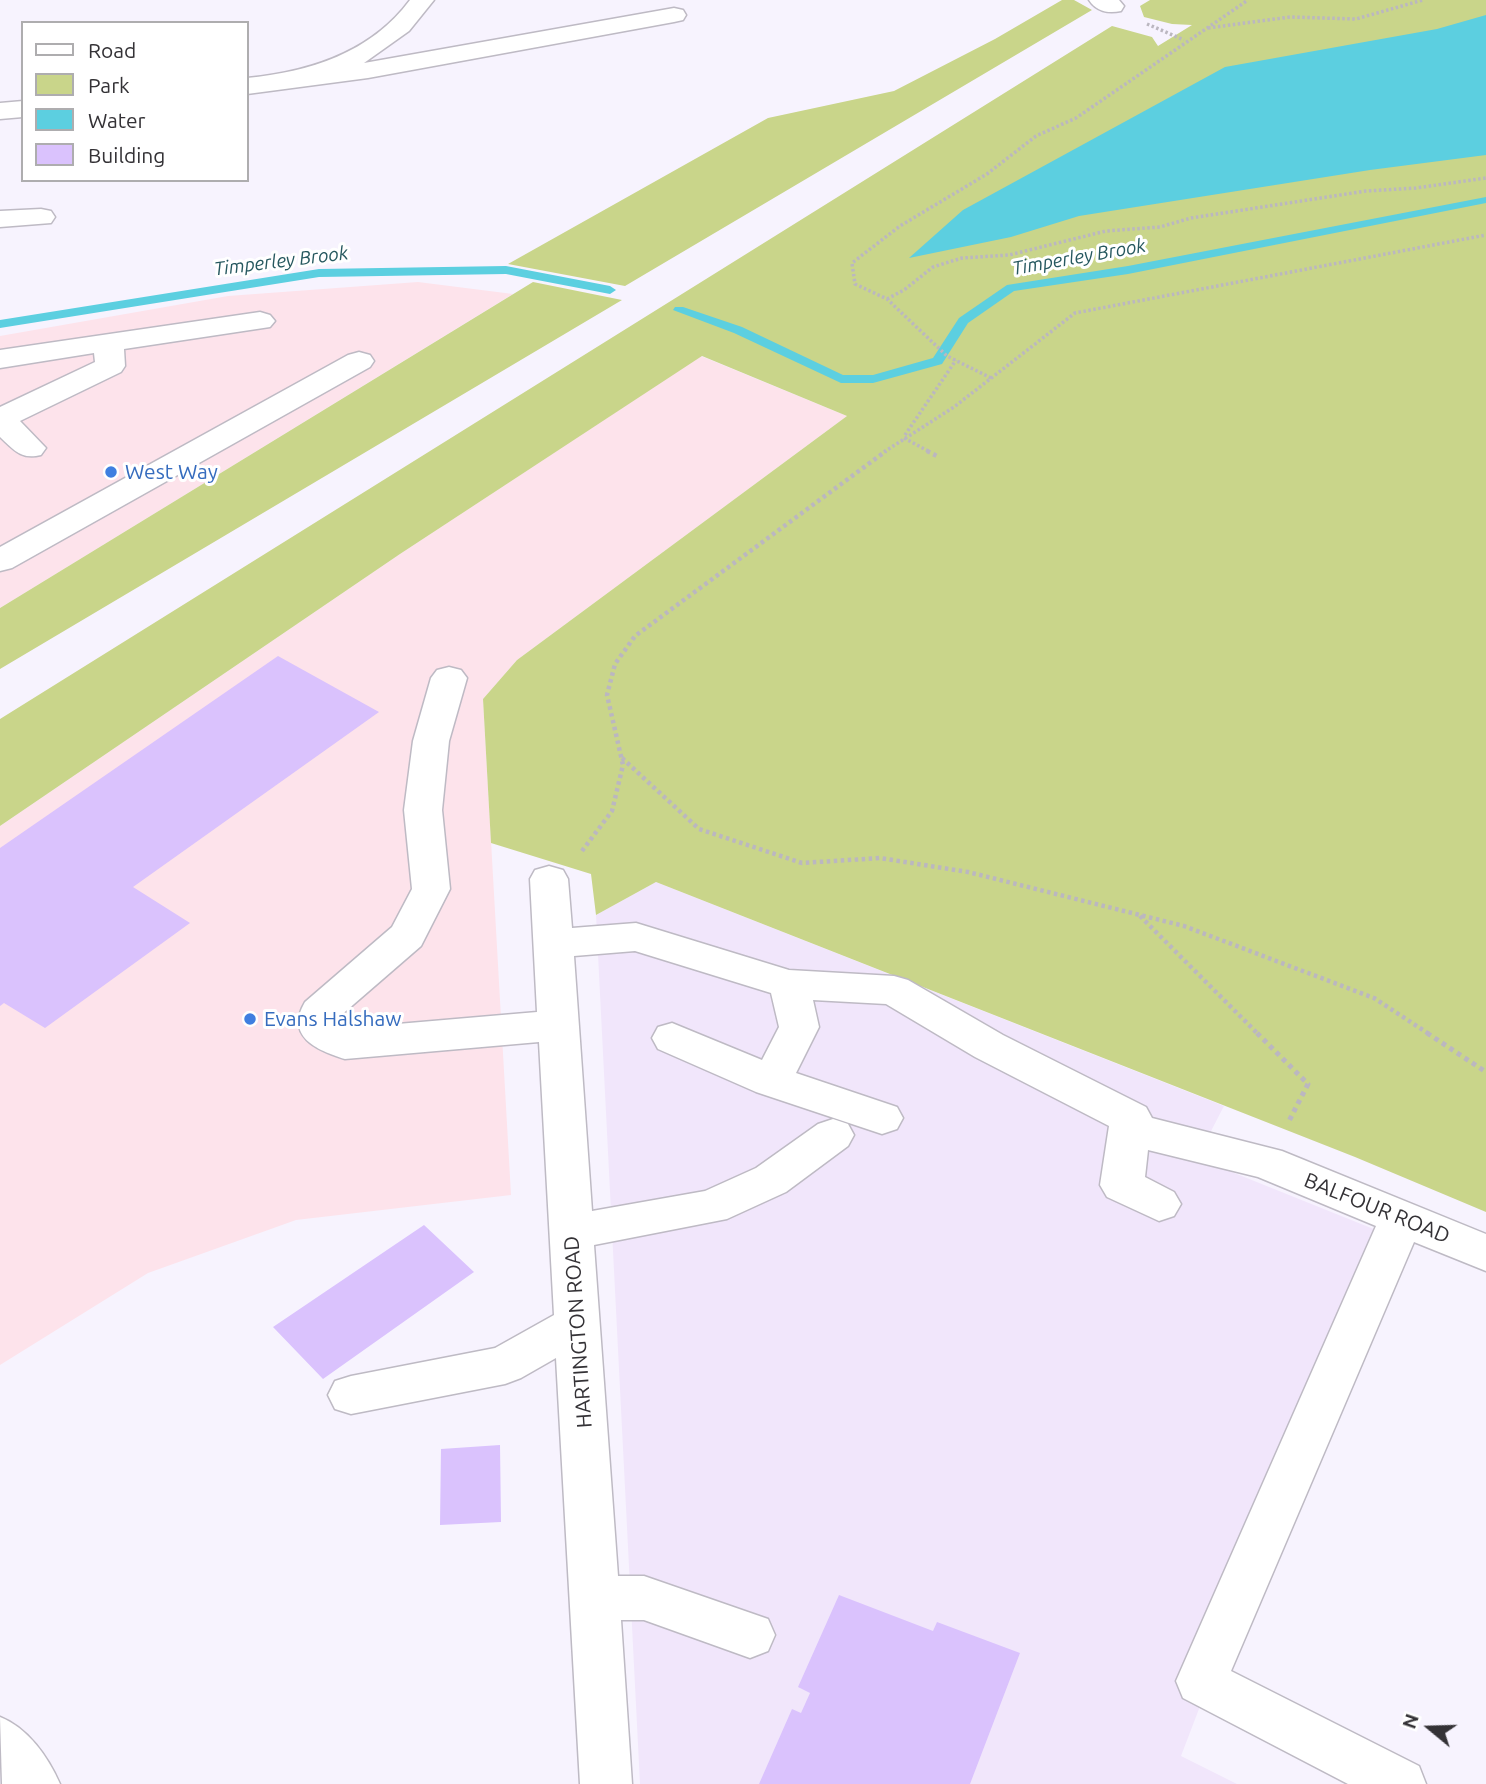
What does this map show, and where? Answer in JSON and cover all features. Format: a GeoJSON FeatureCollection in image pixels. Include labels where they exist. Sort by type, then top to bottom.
{"type":"FeatureCollection","features":[{"type":"Feature","properties":{"kind":"main road"},"geometry":{"type":"LineString","coordinates":[[306,77],[354,57],[386,37],[414,13],[422,0]]}},
{"type":"Feature","properties":{"kind":"main road"},"geometry":{"type":"LineString","coordinates":[[248,86],[385,69],[466,51],[674,15]]}},
{"type":"Feature","properties":{"kind":"main road"},"geometry":{"type":"LineString","coordinates":[[0,120],[0,111],[21,109]]}},
{"type":"Feature","properties":{"kind":"main road"},"geometry":{"type":"LineString","coordinates":[[0,219],[41,217]]}},
{"type":"Feature","properties":{"kind":"main road"},"geometry":{"type":"LineString","coordinates":[[0,359],[260,321]]}},
{"type":"Feature","properties":{"kind":"main road"},"geometry":{"type":"LineString","coordinates":[[30,448],[0,419],[110,366],[109,342]]}},
{"type":"Feature","properties":{"kind":"main road"},"geometry":{"type":"LineString","coordinates":[[0,561],[359,360]]}},
{"type":"Feature","properties":{"kind":"main road"},"geometry":{"type":"LineString","coordinates":[[449,678],[431,741],[423,810],[431,889],[407,936],[319,1012],[319,1029],[345,1044],[559,1026]]}},
{"type":"Feature","properties":{"kind":"main road","name":"HARTINGTON ROAD"},"geometry":{"type":"LineString","coordinates":[[549,879],[607,1784]]}},
{"type":"Feature","properties":{"kind":"main road"},"geometry":{"type":"LineString","coordinates":[[553,944],[636,937],[789,984],[894,990],[989,1046],[1131,1118],[1122,1185],[1159,1204]]}},
{"type":"Feature","properties":{"kind":"main road"},"geometry":{"type":"LineString","coordinates":[[771,1081],[799,1027],[789,984]]}},
{"type":"Feature","properties":{"kind":"main road"},"geometry":{"type":"LineString","coordinates":[[672,1038],[771,1081],[882,1118]]}},
{"type":"Feature","properties":{"kind":"main road","name":"BALFOUR ROAD"},"geometry":{"type":"LineString","coordinates":[[1130,1129],[1267,1163],[1486,1253]]}},
{"type":"Feature","properties":{"kind":"main road"},"geometry":{"type":"LineString","coordinates":[[571,1232],[712,1207],[771,1180],[833,1135]]}},
{"type":"Feature","properties":{"kind":"main road"},"geometry":{"type":"LineString","coordinates":[[1401,1784],[1201,1681],[1402,1218]]}},
{"type":"Feature","properties":{"kind":"main road"},"geometry":{"type":"LineString","coordinates":[[351,1395],[505,1365],[577,1324]]}},
{"type":"Feature","properties":{"kind":"main road"},"geometry":{"type":"LineString","coordinates":[[597,1598],[643,1598],[750,1635]]}},
{"type":"Feature","properties":{"kind":"main road"},"geometry":{"type":"LineString","coordinates":[[0,1741],[34,1784]]}},
{"type":"Feature","properties":{"kind":"path"},"geometry":{"type":"LineString","coordinates":[[991,378],[947,356],[887,299],[855,284],[852,263],[875,242],[905,221],[989,173],[1044,132],[1076,120],[1085,110],[1248,0]]}},
{"type":"Feature","properties":{"kind":"path"},"geometry":{"type":"LineString","coordinates":[[1203,29],[1290,17],[1356,19],[1423,0]]}},
{"type":"Feature","properties":{"kind":"path"},"geometry":{"type":"LineString","coordinates":[[887,299],[904,290],[933,267],[962,258],[1009,255],[1106,231],[1160,228],[1191,218],[1366,191],[1416,188],[1486,177]]}},
{"type":"Feature","properties":{"kind":"path"},"geometry":{"type":"LineString","coordinates":[[549,879],[580,855],[612,811],[623,765],[607,695],[615,664],[635,636],[903,438],[954,407],[1075,313],[1486,234]]}},
{"type":"Feature","properties":{"kind":"path"},"geometry":{"type":"LineString","coordinates":[[903,438],[956,360]]}},
{"type":"Feature","properties":{"kind":"path"},"geometry":{"type":"LineString","coordinates":[[903,438],[939,457]]}},
{"type":"Feature","properties":{"kind":"path"},"geometry":{"type":"LineString","coordinates":[[621,758],[699,830],[802,863],[880,858],[968,872],[1184,926],[1374,998],[1486,1072]]}},
{"type":"Feature","properties":{"kind":"path"},"geometry":{"type":"LineString","coordinates":[[1140,915],[1308,1084],[1267,1163]]}},
{"type":"Feature","properties":{"kind":"shaded area","name":"West Way"},"geometry":{"type":"Polygon","coordinates":[[[418,282],[513,294],[0,608],[0,336],[228,296],[418,282]]]}},
{"type":"Feature","properties":{"kind":"shaded area","name":"Evans Halshaw"},"geometry":{"type":"Polygon","coordinates":[[[701,356],[847,416],[517,660],[483,699],[511,1195],[296,1220],[148,1273],[0,1365],[0,826],[400,554],[701,356]]]}},
{"type":"Feature","properties":{"kind":"shaded area"},"geometry":{"type":"Polygon","coordinates":[[[656,882],[1224,1106],[1197,1158],[1381,1232],[1181,1756],[1237,1784],[640,1784],[596,915],[656,882]]]}},
{"type":"Feature","properties":{"kind":"green space"},"geometry":{"type":"Polygon","coordinates":[[[1062,0],[1074,0],[1092,10],[625,286],[508,264],[768,118],[894,91],[995,39],[1062,0]]]}},
{"type":"Feature","properties":{"kind":"green space"},"geometry":{"type":"Polygon","coordinates":[[[1150,0],[1486,0],[1486,1212],[1355,1157],[656,882],[596,915],[591,874],[491,843],[483,699],[517,660],[847,416],[702,356],[400,554],[0,826],[0,719],[1112,26],[1152,37],[1158,46],[1192,25],[1172,24],[1144,17],[1140,6],[1150,0]]]}},
{"type":"Feature","properties":{"kind":"green space"},"geometry":{"type":"Polygon","coordinates":[[[533,282],[622,300],[0,669],[0,608],[533,282]]]}},
{"type":"Feature","properties":{"kind":"water"},"geometry":{"type":"Polygon","coordinates":[[[1486,15],[1486,155],[1370,170],[1079,216],[1011,237],[909,258],[963,210],[1225,67],[1437,29],[1486,15]]]}},
{"type":"Feature","properties":{"kind":"building"},"geometry":{"type":"Polygon","coordinates":[[[278,656],[379,712],[133,887],[190,923],[45,1028],[4,1003],[0,1006],[0,848],[278,656]]]}},
{"type":"Feature","properties":{"kind":"building"},"geometry":{"type":"Polygon","coordinates":[[[424,1225],[474,1272],[323,1379],[273,1327],[424,1225]]]}},
{"type":"Feature","properties":{"kind":"building"},"geometry":{"type":"Polygon","coordinates":[[[500,1445],[501,1522],[440,1525],[441,1449],[500,1445]]]}},
{"type":"Feature","properties":{"kind":"building"},"geometry":{"type":"Polygon","coordinates":[[[839,1595],[933,1631],[937,1622],[1020,1653],[970,1784],[759,1784],[792,1709],[801,1713],[810,1693],[798,1687],[839,1595]]]}},
{"type":"Feature","properties":{"kind":"waterway","name":"Timperley Brook"},"geometry":{"type":"LineString","coordinates":[[679,310],[738,330],[841,379],[873,379],[938,361],[963,321],[1011,288],[1128,270],[1486,200]]}},
{"type":"Feature","properties":{"kind":"waterway","name":"Timperley Brook"},"geometry":{"type":"LineString","coordinates":[[0,324],[319,273],[506,270],[610,290]]}},
{"type":"Feature","properties":{"kind":"place","name":"West Way"},"geometry":{"type":"Point","coordinates":[111,472]}},
{"type":"Feature","properties":{"kind":"place","name":"Evans Halshaw"},"geometry":{"type":"Point","coordinates":[250,1019]}}]}
